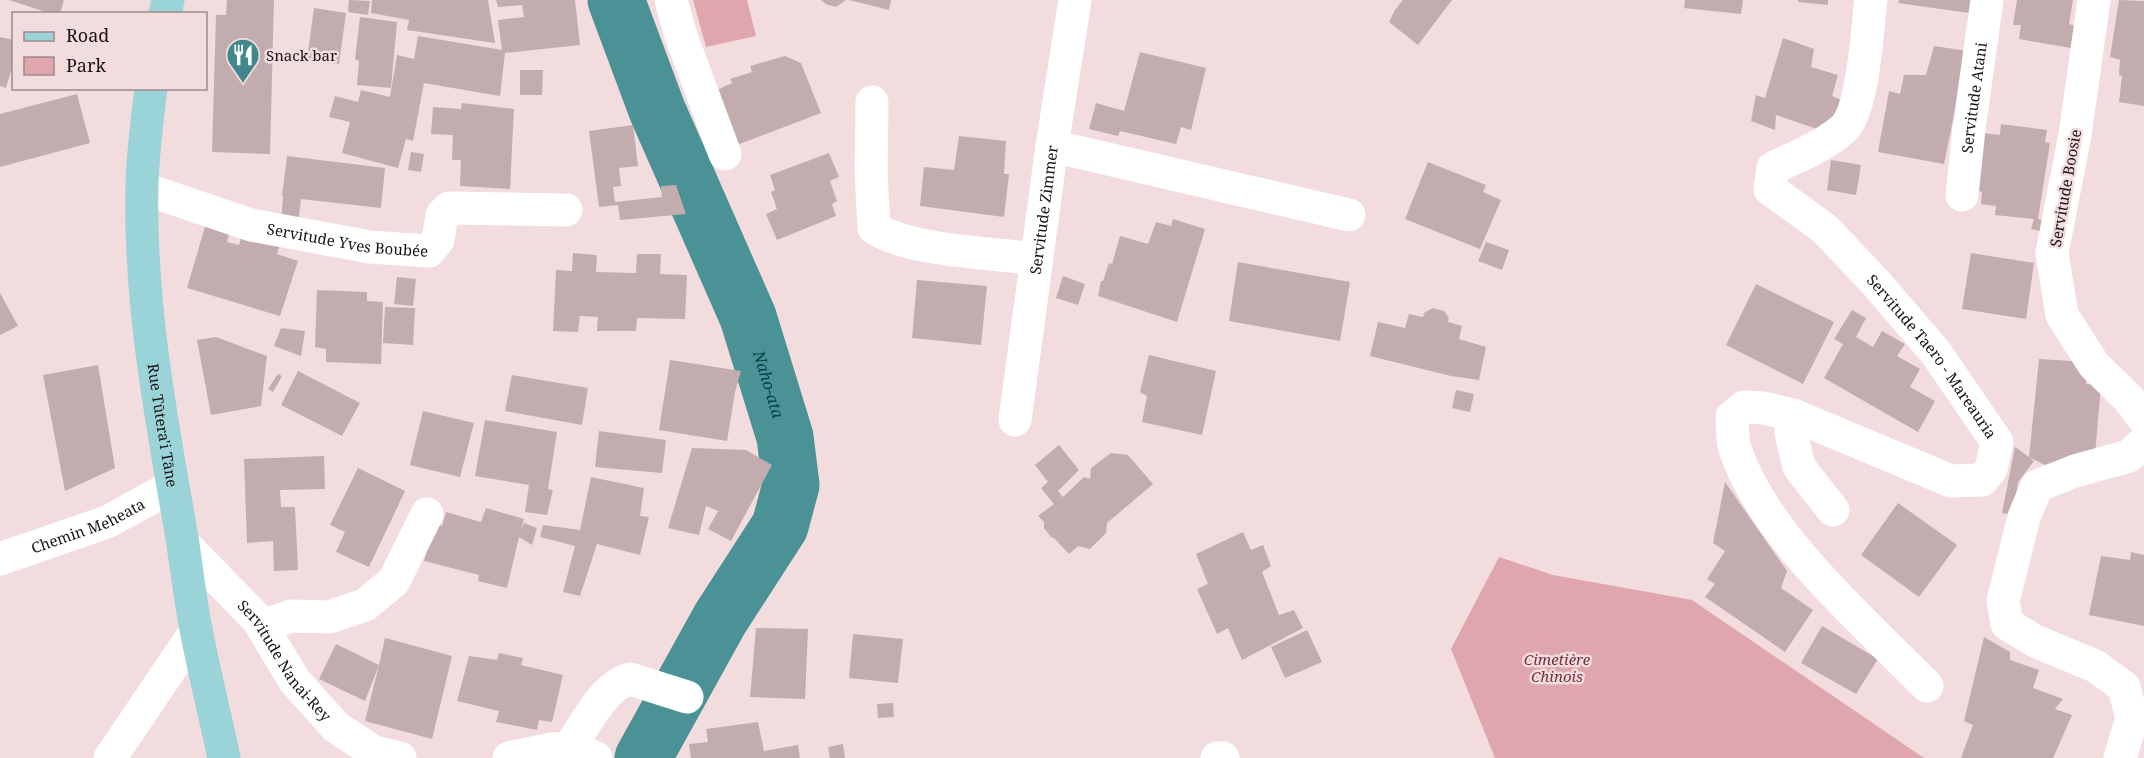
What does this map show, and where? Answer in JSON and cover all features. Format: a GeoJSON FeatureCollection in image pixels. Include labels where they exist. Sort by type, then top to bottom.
{"type":"FeatureCollection","features":[{"type":"Feature","properties":{"kind":"main road","name":"Rue Tūtera'i Tāne"},"geometry":{"type":"LineString","coordinates":[[151,90],[142,188],[143,265],[155,382],[196,631],[224,758]]}},
{"type":"Feature","properties":{"kind":"street"},"geometry":{"type":"LineString","coordinates":[[671,0],[681,36],[725,154]]}},
{"type":"Feature","properties":{"kind":"street","name":"Servitude Zimmer"},"geometry":{"type":"LineString","coordinates":[[1015,420],[1052,146],[1075,0]]}},
{"type":"Feature","properties":{"kind":"street","name":"Servitude Taero - Mareauria"},"geometry":{"type":"LineString","coordinates":[[1871,0],[1858,100],[1844,129],[1806,153],[1773,168],[1770,189],[1825,229],[1876,283],[1936,353],[1997,442],[1991,469],[1982,480],[1951,481],[1793,415],[1764,408],[1744,407],[1732,417],[1734,447],[1761,504],[1788,540],[1838,596],[1927,686]]}},
{"type":"Feature","properties":{"kind":"street","name":"Servitude Atani"},"geometry":{"type":"LineString","coordinates":[[1962,195],[1988,0]]}},
{"type":"Feature","properties":{"kind":"street","name":"Servitude Boosie"},"geometry":{"type":"LineString","coordinates":[[2094,0],[2075,135],[2052,253],[2062,315],[2094,365],[2128,398],[2144,418]]}},
{"type":"Feature","properties":{"kind":"street"},"geometry":{"type":"LineString","coordinates":[[872,102],[871,173],[874,228],[887,236],[954,250],[1036,259]]}},
{"type":"Feature","properties":{"kind":"street"},"geometry":{"type":"LineString","coordinates":[[1052,146],[1349,215]]}},
{"type":"Feature","properties":{"kind":"street","name":"Servitude Yves Boubée"},"geometry":{"type":"LineString","coordinates":[[142,188],[251,225],[370,247],[429,251],[438,240],[442,215],[449,208],[566,210]]}},
{"type":"Feature","properties":{"kind":"street"},"geometry":{"type":"LineString","coordinates":[[1793,415],[1791,432],[1799,467],[1833,510]]}},
{"type":"Feature","properties":{"kind":"street"},"geometry":{"type":"LineString","coordinates":[[2120,758],[2132,718],[2124,687],[2095,666],[2035,641],[2007,624],[2003,601],[2024,517],[2037,486],[2075,471],[2129,456],[2144,442]]}},
{"type":"Feature","properties":{"kind":"street","name":"Chemin Meheata"},"geometry":{"type":"LineString","coordinates":[[0,559],[107,522],[173,486]]}},
{"type":"Feature","properties":{"kind":"street"},"geometry":{"type":"LineString","coordinates":[[262,626],[291,616],[329,617],[365,605],[394,581],[427,514]]}},
{"type":"Feature","properties":{"kind":"street","name":"Servitude Nanai-Rey"},"geometry":{"type":"LineString","coordinates":[[183,543],[262,626],[294,680],[336,727],[374,752],[400,758]]}},
{"type":"Feature","properties":{"kind":"street"},"geometry":{"type":"LineString","coordinates":[[110,758],[196,631]]}},
{"type":"Feature","properties":{"kind":"street"},"geometry":{"type":"LineString","coordinates":[[509,758],[552,749],[586,754],[604,697],[613,687],[630,679],[687,697]]}},
{"type":"Feature","properties":{"kind":"street"},"geometry":{"type":"LineString","coordinates":[[1217,758],[1223,758]]}},
{"type":"Feature","properties":{"kind":"green space"},"geometry":{"type":"Polygon","coordinates":[[[693,0],[747,0],[756,36],[706,47],[693,0]]]}},
{"type":"Feature","properties":{"kind":"green space","name":"Cimetière Chinois"},"geometry":{"type":"Polygon","coordinates":[[[1499,557],[1553,575],[1692,600],[1924,758],[1495,758],[1451,649],[1499,557]]]}},
{"type":"Feature","properties":{"kind":"building"},"geometry":{"type":"Polygon","coordinates":[[[9,0],[64,0],[61,12],[46,12],[9,0]]]}},
{"type":"Feature","properties":{"kind":"building","name":"Snack bar"},"geometry":{"type":"Polygon","coordinates":[[[227,0],[274,0],[270,154],[212,152],[216,15],[226,15],[227,0]]]}},
{"type":"Feature","properties":{"kind":"building"},"geometry":{"type":"Polygon","coordinates":[[[349,0],[370,1],[368,15],[348,12],[349,0]]]}},
{"type":"Feature","properties":{"kind":"building"},"geometry":{"type":"Polygon","coordinates":[[[372,0],[488,0],[495,43],[407,30],[409,20],[371,13],[372,0]]]}},
{"type":"Feature","properties":{"kind":"building"},"geometry":{"type":"Polygon","coordinates":[[[496,0],[575,0],[580,45],[505,53],[500,96],[424,83],[413,141],[406,139],[398,168],[342,153],[350,122],[329,117],[335,96],[358,102],[361,90],[390,97],[397,55],[414,59],[418,36],[502,50],[498,20],[524,17],[522,5],[498,7],[496,0]]]}},
{"type":"Feature","properties":{"kind":"building"},"geometry":{"type":"Polygon","coordinates":[[[821,0],[846,0],[836,7],[821,0]]]}},
{"type":"Feature","properties":{"kind":"building"},"geometry":{"type":"Polygon","coordinates":[[[849,0],[891,0],[889,10],[849,0]]]}},
{"type":"Feature","properties":{"kind":"building"},"geometry":{"type":"Polygon","coordinates":[[[1403,0],[1452,0],[1418,45],[1389,22],[1403,0]]]}},
{"type":"Feature","properties":{"kind":"building"},"geometry":{"type":"Polygon","coordinates":[[[1685,0],[1743,0],[1741,14],[1684,8],[1685,0]]]}},
{"type":"Feature","properties":{"kind":"building"},"geometry":{"type":"Polygon","coordinates":[[[1798,0],[1828,0],[1828,5],[1798,2],[1798,0]]]}},
{"type":"Feature","properties":{"kind":"building"},"geometry":{"type":"Polygon","coordinates":[[[1899,0],[1971,0],[1969,13],[1898,3],[1899,0]]]}},
{"type":"Feature","properties":{"kind":"building"},"geometry":{"type":"Polygon","coordinates":[[[2017,0],[2073,0],[2069,24],[2079,27],[2076,49],[2019,39],[2021,25],[2013,25],[2017,0]]]}},
{"type":"Feature","properties":{"kind":"building"},"geometry":{"type":"Polygon","coordinates":[[[2119,0],[2144,1],[2144,106],[2119,102],[2122,76],[2119,75],[2120,60],[2110,57],[2119,0]]]}},
{"type":"Feature","properties":{"kind":"building"},"geometry":{"type":"Polygon","coordinates":[[[314,8],[346,13],[339,64],[307,60],[314,8]]]}},
{"type":"Feature","properties":{"kind":"building"},"geometry":{"type":"Polygon","coordinates":[[[360,17],[397,22],[391,88],[357,85],[359,61],[355,59],[360,17]]]}},
{"type":"Feature","properties":{"kind":"building"},"geometry":{"type":"Polygon","coordinates":[[[0,37],[12,40],[12,68],[6,88],[0,86],[0,37]]]}},
{"type":"Feature","properties":{"kind":"building"},"geometry":{"type":"Polygon","coordinates":[[[1783,38],[1814,49],[1811,67],[1838,75],[1832,96],[1843,101],[1832,128],[1821,124],[1820,130],[1776,115],[1775,130],[1751,121],[1756,95],[1765,98],[1783,38]]]}},
{"type":"Feature","properties":{"kind":"building"},"geometry":{"type":"Polygon","coordinates":[[[1934,46],[1967,51],[1944,164],[1878,152],[1889,91],[1900,94],[1904,75],[1926,75],[1934,46]]]}},
{"type":"Feature","properties":{"kind":"building"},"geometry":{"type":"Polygon","coordinates":[[[1140,52],[1206,68],[1191,130],[1181,127],[1176,144],[1120,131],[1118,136],[1089,129],[1096,103],[1124,111],[1140,52]]]}},
{"type":"Feature","properties":{"kind":"building"},"geometry":{"type":"Polygon","coordinates":[[[785,56],[801,63],[821,113],[737,145],[717,90],[732,83],[730,79],[752,72],[750,66],[785,56]]]}},
{"type":"Feature","properties":{"kind":"building"},"geometry":{"type":"Polygon","coordinates":[[[520,70],[543,70],[542,95],[520,95],[520,70]]]}},
{"type":"Feature","properties":{"kind":"building"},"geometry":{"type":"Polygon","coordinates":[[[77,94],[90,143],[0,167],[0,114],[77,94]]]}},
{"type":"Feature","properties":{"kind":"building"},"geometry":{"type":"Polygon","coordinates":[[[462,103],[514,109],[510,189],[460,186],[461,160],[452,160],[453,135],[431,134],[433,107],[461,109],[462,103]]]}},
{"type":"Feature","properties":{"kind":"building"},"geometry":{"type":"Polygon","coordinates":[[[2001,124],[2047,130],[2045,142],[2050,143],[2038,219],[2047,222],[2043,232],[2031,229],[2034,219],[1995,215],[1996,206],[1981,204],[1982,192],[1973,189],[1982,133],[2000,135],[2001,124]]]}},
{"type":"Feature","properties":{"kind":"building"},"geometry":{"type":"Polygon","coordinates":[[[633,125],[638,166],[619,168],[621,186],[613,187],[615,202],[662,197],[661,186],[676,185],[686,214],[620,220],[618,205],[599,207],[589,131],[633,125]]]}},
{"type":"Feature","properties":{"kind":"building"},"geometry":{"type":"Polygon","coordinates":[[[959,136],[1006,141],[1004,174],[1009,174],[1004,217],[920,206],[924,167],[954,170],[959,136]]]}},
{"type":"Feature","properties":{"kind":"building"},"geometry":{"type":"Polygon","coordinates":[[[411,152],[424,154],[421,172],[408,170],[411,152]]]}},
{"type":"Feature","properties":{"kind":"building"},"geometry":{"type":"Polygon","coordinates":[[[829,153],[839,177],[830,181],[837,201],[832,204],[836,216],[777,240],[766,214],[777,209],[771,192],[775,190],[770,175],[829,153]]]}},
{"type":"Feature","properties":{"kind":"building"},"geometry":{"type":"Polygon","coordinates":[[[287,156],[385,168],[381,208],[301,199],[298,223],[281,222],[287,156]]]}},
{"type":"Feature","properties":{"kind":"building"},"geometry":{"type":"Polygon","coordinates":[[[1831,160],[1861,165],[1856,195],[1827,190],[1831,160]]]}},
{"type":"Feature","properties":{"kind":"building"},"geometry":{"type":"Polygon","coordinates":[[[1428,162],[1486,185],[1483,192],[1501,200],[1480,249],[1405,219],[1428,162]]]}},
{"type":"Feature","properties":{"kind":"building"},"geometry":{"type":"Polygon","coordinates":[[[1173,219],[1205,229],[1177,322],[1098,296],[1101,281],[1103,281],[1109,263],[1112,264],[1120,236],[1148,244],[1156,222],[1171,226],[1173,219]]]}},
{"type":"Feature","properties":{"kind":"building"},"geometry":{"type":"Polygon","coordinates":[[[207,220],[231,227],[227,242],[239,245],[243,231],[281,241],[277,254],[298,261],[280,316],[187,288],[207,220]]]}},
{"type":"Feature","properties":{"kind":"building"},"geometry":{"type":"Polygon","coordinates":[[[1486,242],[1509,250],[1502,270],[1478,261],[1486,242]]]}},
{"type":"Feature","properties":{"kind":"building"},"geometry":{"type":"Polygon","coordinates":[[[573,253],[597,255],[596,272],[636,273],[637,254],[661,254],[660,274],[687,275],[685,319],[637,318],[636,331],[597,331],[598,317],[580,316],[578,332],[553,331],[556,270],[572,271],[573,253]]]}},
{"type":"Feature","properties":{"kind":"building"},"geometry":{"type":"Polygon","coordinates":[[[1971,253],[2034,263],[2026,319],[1962,309],[1971,253]]]}},
{"type":"Feature","properties":{"kind":"building"},"geometry":{"type":"Polygon","coordinates":[[[1238,262],[1350,282],[1340,341],[1229,321],[1238,262]]]}},
{"type":"Feature","properties":{"kind":"building"},"geometry":{"type":"Polygon","coordinates":[[[1063,276],[1085,284],[1078,305],[1056,298],[1063,276]]]}},
{"type":"Feature","properties":{"kind":"building"},"geometry":{"type":"Polygon","coordinates":[[[397,277],[416,279],[413,306],[394,304],[397,277]]]}},
{"type":"Feature","properties":{"kind":"building"},"geometry":{"type":"Polygon","coordinates":[[[917,280],[987,286],[981,345],[912,338],[917,280]]]}},
{"type":"Feature","properties":{"kind":"building"},"geometry":{"type":"Polygon","coordinates":[[[1756,284],[1834,322],[1803,384],[1726,345],[1756,284]]]}},
{"type":"Feature","properties":{"kind":"building"},"geometry":{"type":"Polygon","coordinates":[[[317,290],[367,292],[367,301],[383,302],[381,364],[326,362],[326,349],[315,347],[317,290]]]}},
{"type":"Feature","properties":{"kind":"building"},"geometry":{"type":"Polygon","coordinates":[[[0,293],[18,326],[0,335],[0,293]]]}},
{"type":"Feature","properties":{"kind":"building"},"geometry":{"type":"Polygon","coordinates":[[[385,307],[415,308],[413,345],[383,343],[385,307]]]}},
{"type":"Feature","properties":{"kind":"building"},"geometry":{"type":"Polygon","coordinates":[[[1433,308],[1444,311],[1449,318],[1448,322],[1462,326],[1459,339],[1486,347],[1479,380],[1451,376],[1370,356],[1378,322],[1405,328],[1409,314],[1423,317],[1424,313],[1433,308]]]}},
{"type":"Feature","properties":{"kind":"building"},"geometry":{"type":"Polygon","coordinates":[[[1852,310],[1866,318],[1856,337],[1873,347],[1882,331],[1905,344],[1897,356],[1920,369],[1910,387],[1935,401],[1918,432],[1824,378],[1843,344],[1834,339],[1852,310]]]}},
{"type":"Feature","properties":{"kind":"building"},"geometry":{"type":"Polygon","coordinates":[[[281,328],[305,331],[301,356],[274,346],[281,328]]]}},
{"type":"Feature","properties":{"kind":"building"},"geometry":{"type":"Polygon","coordinates":[[[216,337],[267,356],[261,406],[211,415],[197,340],[216,337]]]}},
{"type":"Feature","properties":{"kind":"building"},"geometry":{"type":"Polygon","coordinates":[[[1149,355],[1216,371],[1202,435],[1142,422],[1147,396],[1140,392],[1149,355]]]}},
{"type":"Feature","properties":{"kind":"building"},"geometry":{"type":"Polygon","coordinates":[[[2039,359],[2088,362],[2086,384],[2101,385],[2095,455],[2045,465],[2029,457],[2039,359]]]}},
{"type":"Feature","properties":{"kind":"building"},"geometry":{"type":"Polygon","coordinates":[[[670,360],[741,371],[727,441],[659,430],[670,360]]]}},
{"type":"Feature","properties":{"kind":"building"},"geometry":{"type":"Polygon","coordinates":[[[98,365],[115,468],[65,491],[43,375],[98,365]]]}},
{"type":"Feature","properties":{"kind":"building"},"geometry":{"type":"Polygon","coordinates":[[[298,371],[360,403],[342,436],[281,405],[298,371]]]}},
{"type":"Feature","properties":{"kind":"building"},"geometry":{"type":"Polygon","coordinates":[[[278,374],[282,376],[273,392],[268,389],[278,374]]]}},
{"type":"Feature","properties":{"kind":"building"},"geometry":{"type":"Polygon","coordinates":[[[512,375],[588,388],[582,425],[505,411],[512,375]]]}},
{"type":"Feature","properties":{"kind":"building"},"geometry":{"type":"Polygon","coordinates":[[[1456,390],[1474,394],[1470,412],[1452,408],[1456,390]]]}},
{"type":"Feature","properties":{"kind":"building"},"geometry":{"type":"Polygon","coordinates":[[[423,411],[474,423],[460,477],[410,465],[423,411]]]}},
{"type":"Feature","properties":{"kind":"building"},"geometry":{"type":"Polygon","coordinates":[[[485,420],[557,432],[548,489],[553,490],[547,515],[525,512],[529,485],[475,476],[485,420]]]}},
{"type":"Feature","properties":{"kind":"building"},"geometry":{"type":"Polygon","coordinates":[[[599,431],[666,440],[662,473],[595,467],[599,431]]]}},
{"type":"Feature","properties":{"kind":"building"},"geometry":{"type":"Polygon","coordinates":[[[1059,445],[1079,470],[1058,491],[1063,497],[1084,477],[1090,479],[1091,468],[1111,453],[1128,455],[1153,484],[1107,523],[1106,533],[1090,549],[1078,546],[1069,554],[1051,537],[1044,528],[1044,522],[1038,516],[1054,504],[1041,488],[1048,482],[1035,465],[1059,445]]]}},
{"type":"Feature","properties":{"kind":"building"},"geometry":{"type":"Polygon","coordinates":[[[2015,447],[2034,461],[2018,482],[2013,515],[2002,513],[2015,447]]]}},
{"type":"Feature","properties":{"kind":"building"},"geometry":{"type":"Polygon","coordinates":[[[692,448],[746,450],[772,465],[731,541],[708,529],[718,511],[706,506],[699,535],[668,528],[692,448]]]}},
{"type":"Feature","properties":{"kind":"building"},"geometry":{"type":"Polygon","coordinates":[[[324,456],[325,489],[280,490],[281,507],[295,507],[298,570],[274,571],[273,541],[247,543],[244,459],[324,456]]]}},
{"type":"Feature","properties":{"kind":"building"},"geometry":{"type":"Polygon","coordinates":[[[358,468],[405,491],[369,567],[336,552],[345,532],[330,525],[358,468]]]}},
{"type":"Feature","properties":{"kind":"building"},"geometry":{"type":"Polygon","coordinates":[[[591,477],[644,488],[640,516],[649,517],[640,555],[597,544],[580,596],[563,592],[575,546],[540,537],[543,525],[580,530],[591,477]]]}},
{"type":"Feature","properties":{"kind":"building"},"geometry":{"type":"Polygon","coordinates":[[[1725,482],[1787,571],[1781,588],[1813,610],[1785,652],[1705,597],[1715,584],[1707,579],[1725,551],[1713,543],[1725,482]]]}},
{"type":"Feature","properties":{"kind":"building"},"geometry":{"type":"Polygon","coordinates":[[[1898,503],[1957,545],[1919,597],[1861,555],[1898,503]]]}},
{"type":"Feature","properties":{"kind":"building"},"geometry":{"type":"Polygon","coordinates":[[[486,508],[524,519],[521,531],[524,523],[537,528],[532,545],[519,537],[507,588],[478,581],[479,575],[424,561],[434,524],[442,526],[446,512],[481,522],[486,508]]]}},
{"type":"Feature","properties":{"kind":"building"},"geometry":{"type":"Polygon","coordinates":[[[1243,532],[1251,550],[1263,545],[1271,566],[1262,572],[1279,615],[1294,610],[1303,628],[1242,660],[1228,628],[1217,634],[1197,589],[1208,584],[1196,554],[1243,532]]]}},
{"type":"Feature","properties":{"kind":"building"},"geometry":{"type":"Polygon","coordinates":[[[2131,552],[2144,555],[2144,626],[2089,615],[2101,556],[2130,560],[2131,552]]]}},
{"type":"Feature","properties":{"kind":"building"},"geometry":{"type":"Polygon","coordinates":[[[1822,626],[1878,659],[1856,694],[1801,663],[1822,626]]]}},
{"type":"Feature","properties":{"kind":"building"},"geometry":{"type":"Polygon","coordinates":[[[756,628],[808,629],[805,699],[750,697],[756,628]]]}},
{"type":"Feature","properties":{"kind":"building"},"geometry":{"type":"Polygon","coordinates":[[[1307,630],[1322,662],[1285,678],[1271,647],[1307,630]]]}},
{"type":"Feature","properties":{"kind":"building"},"geometry":{"type":"Polygon","coordinates":[[[853,634],[903,639],[898,683],[849,678],[853,634]]]}},
{"type":"Feature","properties":{"kind":"building"},"geometry":{"type":"Polygon","coordinates":[[[1984,637],[2010,652],[2010,660],[2039,670],[2033,688],[2063,699],[2055,709],[2072,715],[2053,758],[1961,758],[1973,725],[1964,721],[1984,637]]]}},
{"type":"Feature","properties":{"kind":"building"},"geometry":{"type":"Polygon","coordinates":[[[385,638],[452,656],[432,739],[365,721],[385,638]]]}},
{"type":"Feature","properties":{"kind":"building"},"geometry":{"type":"Polygon","coordinates":[[[336,644],[379,665],[365,701],[319,679],[336,644]]]}},
{"type":"Feature","properties":{"kind":"building"},"geometry":{"type":"Polygon","coordinates":[[[499,653],[523,658],[521,665],[563,675],[552,722],[539,720],[537,730],[496,722],[499,711],[457,701],[469,656],[497,660],[499,653]]]}},
{"type":"Feature","properties":{"kind":"building"},"geometry":{"type":"Polygon","coordinates":[[[893,703],[894,717],[878,718],[877,704],[893,703]]]}},
{"type":"Feature","properties":{"kind":"building"},"geometry":{"type":"Polygon","coordinates":[[[758,722],[764,751],[798,745],[800,758],[691,758],[689,744],[708,742],[706,729],[758,722]]]}},
{"type":"Feature","properties":{"kind":"building"},"geometry":{"type":"Polygon","coordinates":[[[843,744],[845,758],[830,758],[828,747],[843,744]]]}},
{"type":"Feature","properties":{"kind":"waterway","name":"Naho-ata"},"geometry":{"type":"LineString","coordinates":[[616,0],[657,110],[748,317],[785,437],[791,485],[780,526],[720,619],[643,758]]}},
{"type":"Feature","properties":{"kind":"place","name":"Snack bar"},"geometry":{"type":"Point","coordinates":[243,84]}}]}
